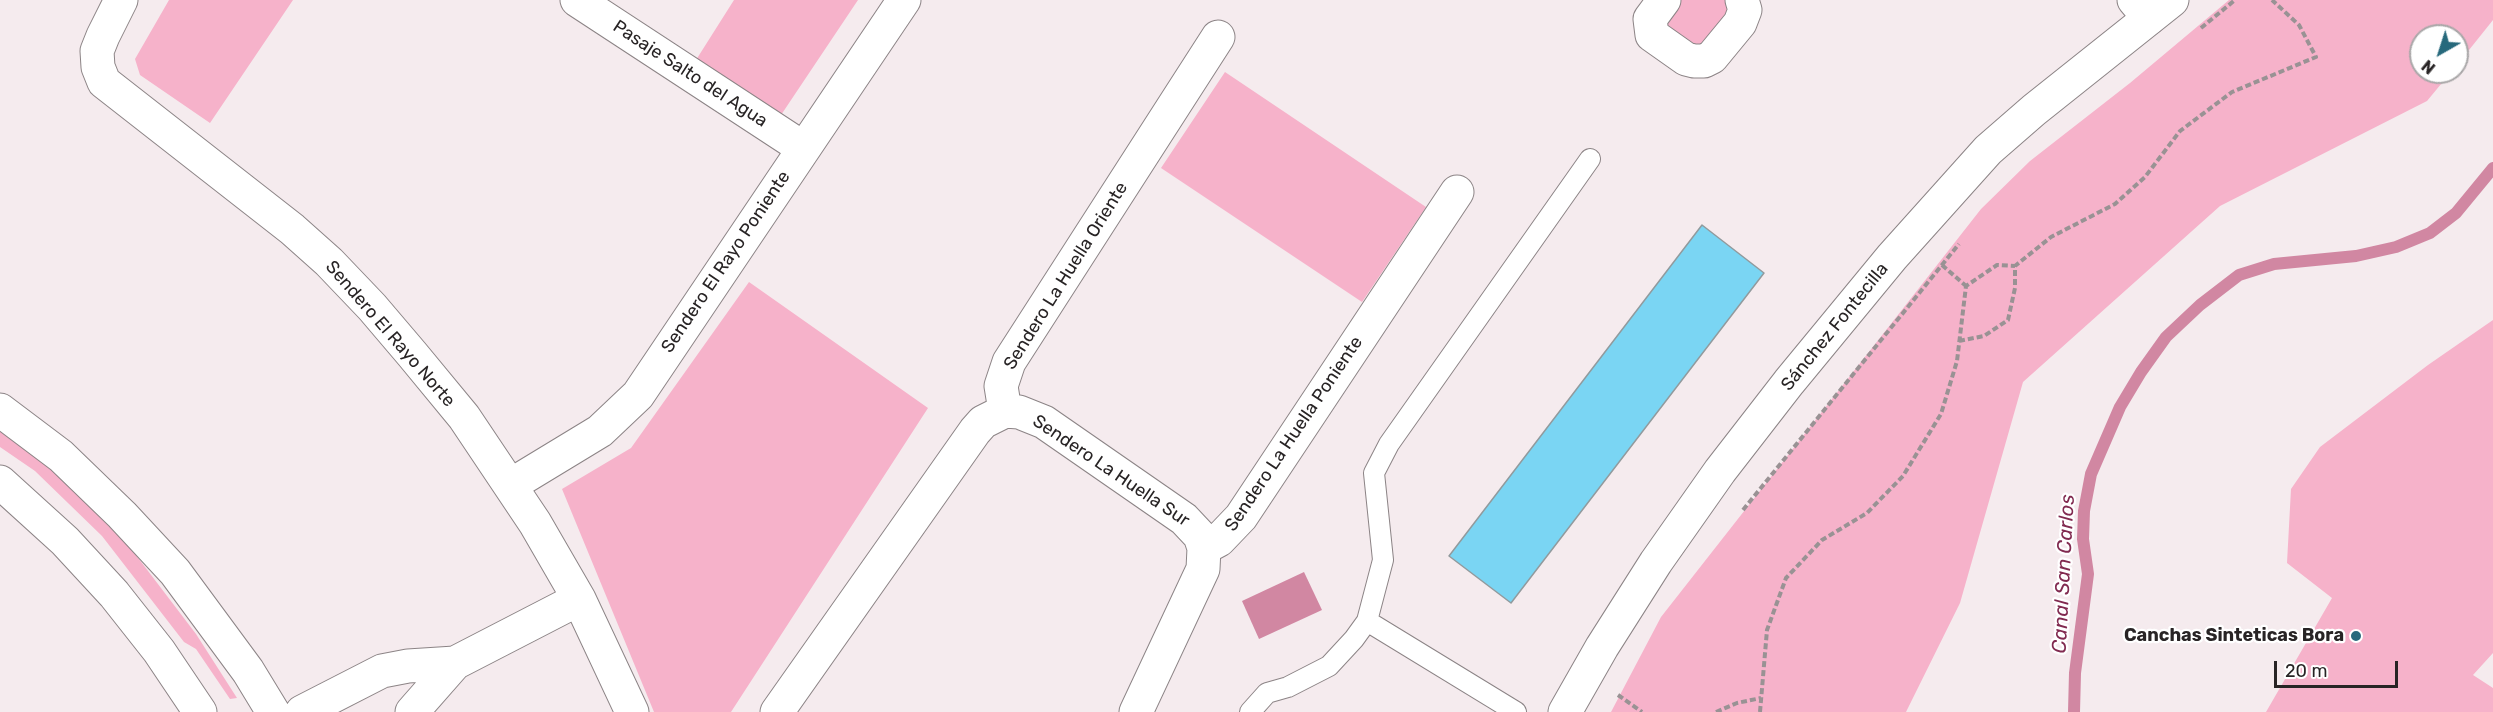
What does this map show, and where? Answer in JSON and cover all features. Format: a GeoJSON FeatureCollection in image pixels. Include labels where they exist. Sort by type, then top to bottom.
{"type":"FeatureCollection","features":[{"type":"Feature","properties":{"kind":"street","name":"Sendero El Rayo Norte"},"geometry":{"type":"LineString","coordinates":[[121,0],[98,51],[98,67],[104,82],[253,197],[329,262],[412,354],[464,417],[511,485],[579,599],[632,712]]}},
{"type":"Feature","properties":{"kind":"street","name":"Pasaje Salto del Agua"},"geometry":{"type":"LineString","coordinates":[[577,0],[803,148]]}},
{"type":"Feature","properties":{"kind":"street","name":"Sendero El Rayo Poniente"},"geometry":{"type":"LineString","coordinates":[[511,485],[600,431],[638,395],[904,0]]}},
{"type":"Feature","properties":{"kind":"street"},"geometry":{"type":"LineString","coordinates":[[1664,0],[1650,19],[1652,35],[1686,59],[1694,61],[1712,57],[1740,23],[1745,10],[1742,0]]}},
{"type":"Feature","properties":{"kind":"street","name":"Sánchez Fontecilla"},"geometry":{"type":"LineString","coordinates":[[1564,712],[1656,562],[1720,471],[1789,382],[1892,257],[1988,150],[2152,6]]}},
{"type":"Feature","properties":{"kind":"street","name":"Sendero La Huella Oriente"},"geometry":{"type":"LineString","coordinates":[[1005,411],[1001,386],[1010,362],[1218,37]]}},
{"type":"Feature","properties":{"kind":"street","name":"Sendero La Huella Poniente"},"geometry":{"type":"LineString","coordinates":[[1204,548],[1219,540],[1241,518],[1457,192]]}},
{"type":"Feature","properties":{"kind":"street"},"geometry":{"type":"LineString","coordinates":[[0,410],[61,456],[122,515],[175,572],[242,663],[273,712]]}},
{"type":"Feature","properties":{"kind":"street"},"geometry":{"type":"LineString","coordinates":[[777,712],[975,431],[983,422],[1005,411]]}},
{"type":"Feature","properties":{"kind":"street","name":"Sendero La Huella Sur"},"geometry":{"type":"LineString","coordinates":[[1005,411],[1019,412],[1044,422],[1193,526],[1204,548]]}},
{"type":"Feature","properties":{"kind":"street"},"geometry":{"type":"LineString","coordinates":[[0,482],[65,541],[114,594],[159,651],[200,712]]}},
{"type":"Feature","properties":{"kind":"street"},"geometry":{"type":"LineString","coordinates":[[1136,712],[1199,581],[1205,559],[1204,548]]}},
{"type":"Feature","properties":{"kind":"street"},"geometry":{"type":"LineString","coordinates":[[412,712],[455,663],[579,599]]}},
{"type":"Feature","properties":{"kind":"street"},"geometry":{"type":"LineString","coordinates":[[302,712],[382,672],[408,666],[455,663]]}},
{"type":"Feature","properties":{"kind":"lane"},"geometry":{"type":"LineString","coordinates":[[1250,712],[1267,693],[1288,687],[1329,666],[1367,621],[1383,560],[1374,473],[1389,444],[1590,159]]}},
{"type":"Feature","properties":{"kind":"lane"},"geometry":{"type":"LineString","coordinates":[[1367,621],[1516,712]]}},
{"type":"Feature","properties":{"kind":"path"},"geometry":{"type":"LineString","coordinates":[[2198,30],[2235,0]]}},
{"type":"Feature","properties":{"kind":"path"},"geometry":{"type":"LineString","coordinates":[[1760,712],[1767,630],[1786,578],[1822,540],[1867,513],[1903,476],[1941,414],[1958,361],[1966,286],[1996,265],[2015,266],[2051,237],[2115,204],[2145,177],[2180,131],[2232,92],[2316,57],[2299,25],[2272,0]]}},
{"type":"Feature","properties":{"kind":"path"},"geometry":{"type":"LineString","coordinates":[[1736,519],[1963,239]]}},
{"type":"Feature","properties":{"kind":"path"},"geometry":{"type":"LineString","coordinates":[[1942,265],[1966,286]]}},
{"type":"Feature","properties":{"kind":"path"},"geometry":{"type":"LineString","coordinates":[[1959,340],[1984,336],[2008,320],[2014,288],[2015,266]]}},
{"type":"Feature","properties":{"kind":"path"},"geometry":{"type":"LineString","coordinates":[[1614,693],[1642,712]]}},
{"type":"Feature","properties":{"kind":"path"},"geometry":{"type":"LineString","coordinates":[[1716,712],[1737,703],[1761,698]]}},
{"type":"Feature","properties":{"kind":"shaded area"},"geometry":{"type":"Polygon","coordinates":[[[169,0],[293,0],[210,123],[140,75],[135,59],[169,0]]]}},
{"type":"Feature","properties":{"kind":"shaded area"},"geometry":{"type":"Polygon","coordinates":[[[734,0],[858,0],[781,115],[696,60],[734,0]]]}},
{"type":"Feature","properties":{"kind":"shaded area"},"geometry":{"type":"Polygon","coordinates":[[[1680,0],[1730,0],[1737,5],[1697,50],[1664,27],[1680,0]]]}},
{"type":"Feature","properties":{"kind":"shaded area"},"geometry":{"type":"Polygon","coordinates":[[[2229,0],[2493,0],[2493,20],[2469,50],[2469,24],[2409,24],[2409,84],[2441,84],[2427,101],[2220,206],[2023,382],[1960,603],[1906,712],[1611,712],[1661,617],[1981,209],[2030,161],[2130,83],[2229,0]]]}},
{"type":"Feature","properties":{"kind":"shaded area"},"geometry":{"type":"Polygon","coordinates":[[[1225,72],[1426,207],[1362,302],[1161,168],[1225,72]]]}},
{"type":"Feature","properties":{"kind":"shaded area"},"geometry":{"type":"Polygon","coordinates":[[[749,282],[928,408],[731,712],[654,712],[562,489],[631,448],[749,282]]]}},
{"type":"Feature","properties":{"kind":"shaded area"},"geometry":{"type":"Polygon","coordinates":[[[2493,320],[2493,653],[2473,675],[2493,688],[2493,712],[2266,712],[2332,598],[2287,563],[2291,489],[2320,447],[2428,365],[2493,320]]]}},
{"type":"Feature","properties":{"kind":"shaded area"},"geometry":{"type":"Polygon","coordinates":[[[0,428],[46,459],[113,525],[196,634],[237,698],[230,699],[196,649],[184,642],[102,536],[35,471],[0,447],[0,428]]]}},
{"type":"Feature","properties":{"kind":"shaded area"},"geometry":{"type":"Polygon","coordinates":[[[1304,572],[1322,610],[1259,639],[1242,601],[1304,572]]]}},
{"type":"Feature","properties":{"kind":"building"},"geometry":{"type":"Polygon","coordinates":[[[1702,225],[1764,273],[1511,603],[1449,556],[1702,225]]]}},
{"type":"Feature","properties":{"kind":"waterway","name":"Canal San Carlos"},"geometry":{"type":"LineString","coordinates":[[2074,712],[2075,673],[2088,574],[2083,539],[2084,511],[2091,474],[2120,407],[2166,337],[2200,305],[2239,275],[2274,264],[2356,256],[2396,247],[2430,233],[2456,213],[2493,168]]}},
{"type":"Feature","properties":{"kind":"place","name":"Canchas Sinteticas Bora"},"geometry":{"type":"Point","coordinates":[2356,636]}}]}
